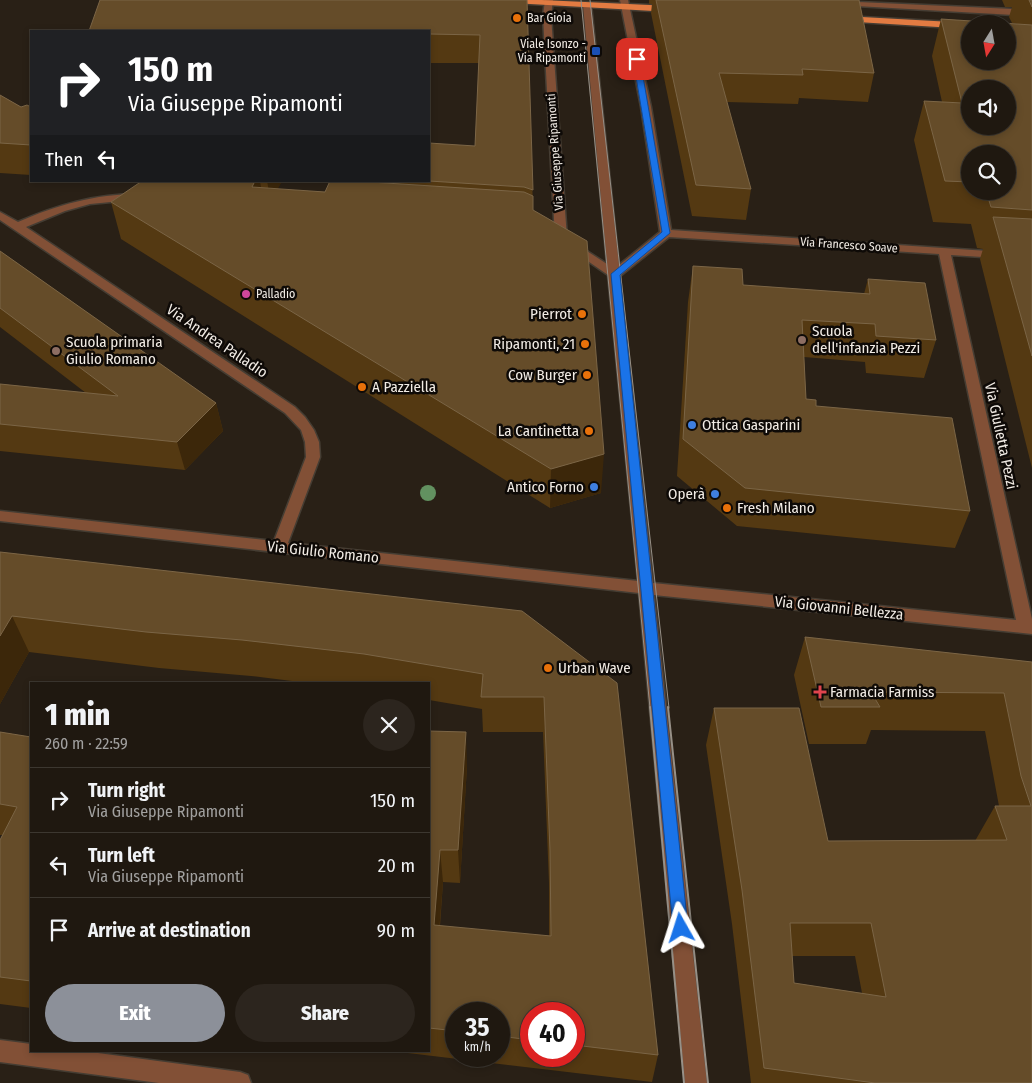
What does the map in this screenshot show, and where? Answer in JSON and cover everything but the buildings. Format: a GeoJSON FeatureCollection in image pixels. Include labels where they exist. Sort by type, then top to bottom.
{"type":"FeatureCollection","features":[{"type":"Feature","properties":{"kind":"main road"},"geometry":{"type":"LineString","coordinates":[[492,0],[548,1],[587,5],[626,4],[679,10]]}},
{"type":"Feature","properties":{"kind":"main road"},"geometry":{"type":"LineString","coordinates":[[834,18],[961,25]]}},
{"type":"Feature","properties":{"kind":"street","name":"Via Giuseppe Ripamonti"},"geometry":{"type":"LineString","coordinates":[[548,1],[547,16],[561,238]]}},
{"type":"Feature","properties":{"kind":"street"},"geometry":{"type":"LineString","coordinates":[[829,2],[1032,12]]}},
{"type":"Feature","properties":{"kind":"street"},"geometry":{"type":"LineString","coordinates":[[615,274],[666,233],[626,4]]}},
{"type":"Feature","properties":{"kind":"street"},"geometry":{"type":"LineString","coordinates":[[587,5],[696,1083]]}},
{"type":"Feature","properties":{"kind":"street"},"geometry":{"type":"LineString","coordinates":[[17,227],[60,208],[79,202],[116,196],[150,198]]}},
{"type":"Feature","properties":{"kind":"street","name":"Via Andrea Palladio"},"geometry":{"type":"LineString","coordinates":[[0,215],[290,410],[306,426],[313,444],[312,462],[279,547]]}},
{"type":"Feature","properties":{"kind":"street"},"geometry":{"type":"LineString","coordinates":[[547,231],[561,238],[615,274]]}},
{"type":"Feature","properties":{"kind":"street","name":"Via Francesco Soave"},"geometry":{"type":"LineString","coordinates":[[666,233],[1032,257]]}},
{"type":"Feature","properties":{"kind":"street","name":"Via Giulietta Pezzi"},"geometry":{"type":"LineString","coordinates":[[944,251],[1029,628]]}},
{"type":"Feature","properties":{"kind":"street","name":"Via Giulio Romano"},"geometry":{"type":"LineString","coordinates":[[0,516],[647,588]]}},
{"type":"Feature","properties":{"kind":"street","name":"Via Giovanni Bellezza"},"geometry":{"type":"LineString","coordinates":[[647,588],[1029,628]]}},
{"type":"Feature","properties":{"kind":"street"},"geometry":{"type":"LineString","coordinates":[[0,1051],[240,1083]]}},
{"type":"Feature","properties":{"kind":"tram line"},"geometry":{"type":"LineString","coordinates":[[581,0],[650,708]]}},
{"type":"Feature","properties":{"kind":"tram line"},"geometry":{"type":"LineString","coordinates":[[590,0],[669,708]]}},
{"type":"Feature","properties":{"kind":"tram line"},"geometry":{"type":"LineString","coordinates":[[650,707],[684,1083]]}},
{"type":"Feature","properties":{"kind":"tram line"},"geometry":{"type":"LineString","coordinates":[[668,707],[708,1083]]}},
{"type":"Feature","properties":{"kind":"place","name":"Bar Gioia"},"geometry":{"type":"Point","coordinates":[517,18]}},
{"type":"Feature","properties":{"kind":"place","name":"Viale Isonzo - Via Ripamonti"},"geometry":{"type":"Point","coordinates":[596,51]}},
{"type":"Feature","properties":{"kind":"place","name":"Palladio"},"geometry":{"type":"Point","coordinates":[246,294]}},
{"type":"Feature","properties":{"kind":"place","name":"Pierrot"},"geometry":{"type":"Point","coordinates":[582,314]}},
{"type":"Feature","properties":{"kind":"place","name":"Scuola dell'infanzia Pezzi"},"geometry":{"type":"Point","coordinates":[802,340]}},
{"type":"Feature","properties":{"kind":"place","name":"Ripamonti, 21"},"geometry":{"type":"Point","coordinates":[585,344]}},
{"type":"Feature","properties":{"kind":"place","name":"Scuola primaria Giulio Romano"},"geometry":{"type":"Point","coordinates":[56,351]}},
{"type":"Feature","properties":{"kind":"place","name":"Cow Burger"},"geometry":{"type":"Point","coordinates":[587,375]}},
{"type":"Feature","properties":{"kind":"place","name":"A Pazziella"},"geometry":{"type":"Point","coordinates":[362,387]}},
{"type":"Feature","properties":{"kind":"place","name":"Ottica Gasparini"},"geometry":{"type":"Point","coordinates":[692,425]}},
{"type":"Feature","properties":{"kind":"place","name":"La Cantinetta"},"geometry":{"type":"Point","coordinates":[589,431]}},
{"type":"Feature","properties":{"kind":"place","name":"Antico Forno"},"geometry":{"type":"Point","coordinates":[594,487]}},
{"type":"Feature","properties":{"kind":"place","name":"Operà"},"geometry":{"type":"Point","coordinates":[715,494]}},
{"type":"Feature","properties":{"kind":"place","name":"Fresh Milano"},"geometry":{"type":"Point","coordinates":[727,508]}},
{"type":"Feature","properties":{"kind":"place","name":"Urban Wave"},"geometry":{"type":"Point","coordinates":[548,668]}},
{"type":"Feature","properties":{"kind":"place","name":"Farmacia Farmiss"},"geometry":{"type":"Point","coordinates":[820,692]}},
{"type":"Feature","properties":{"kind":"route"},"geometry":{"type":"LineString","coordinates":[[637,59],[666,233],[615,274],[681,928]]}}]}
